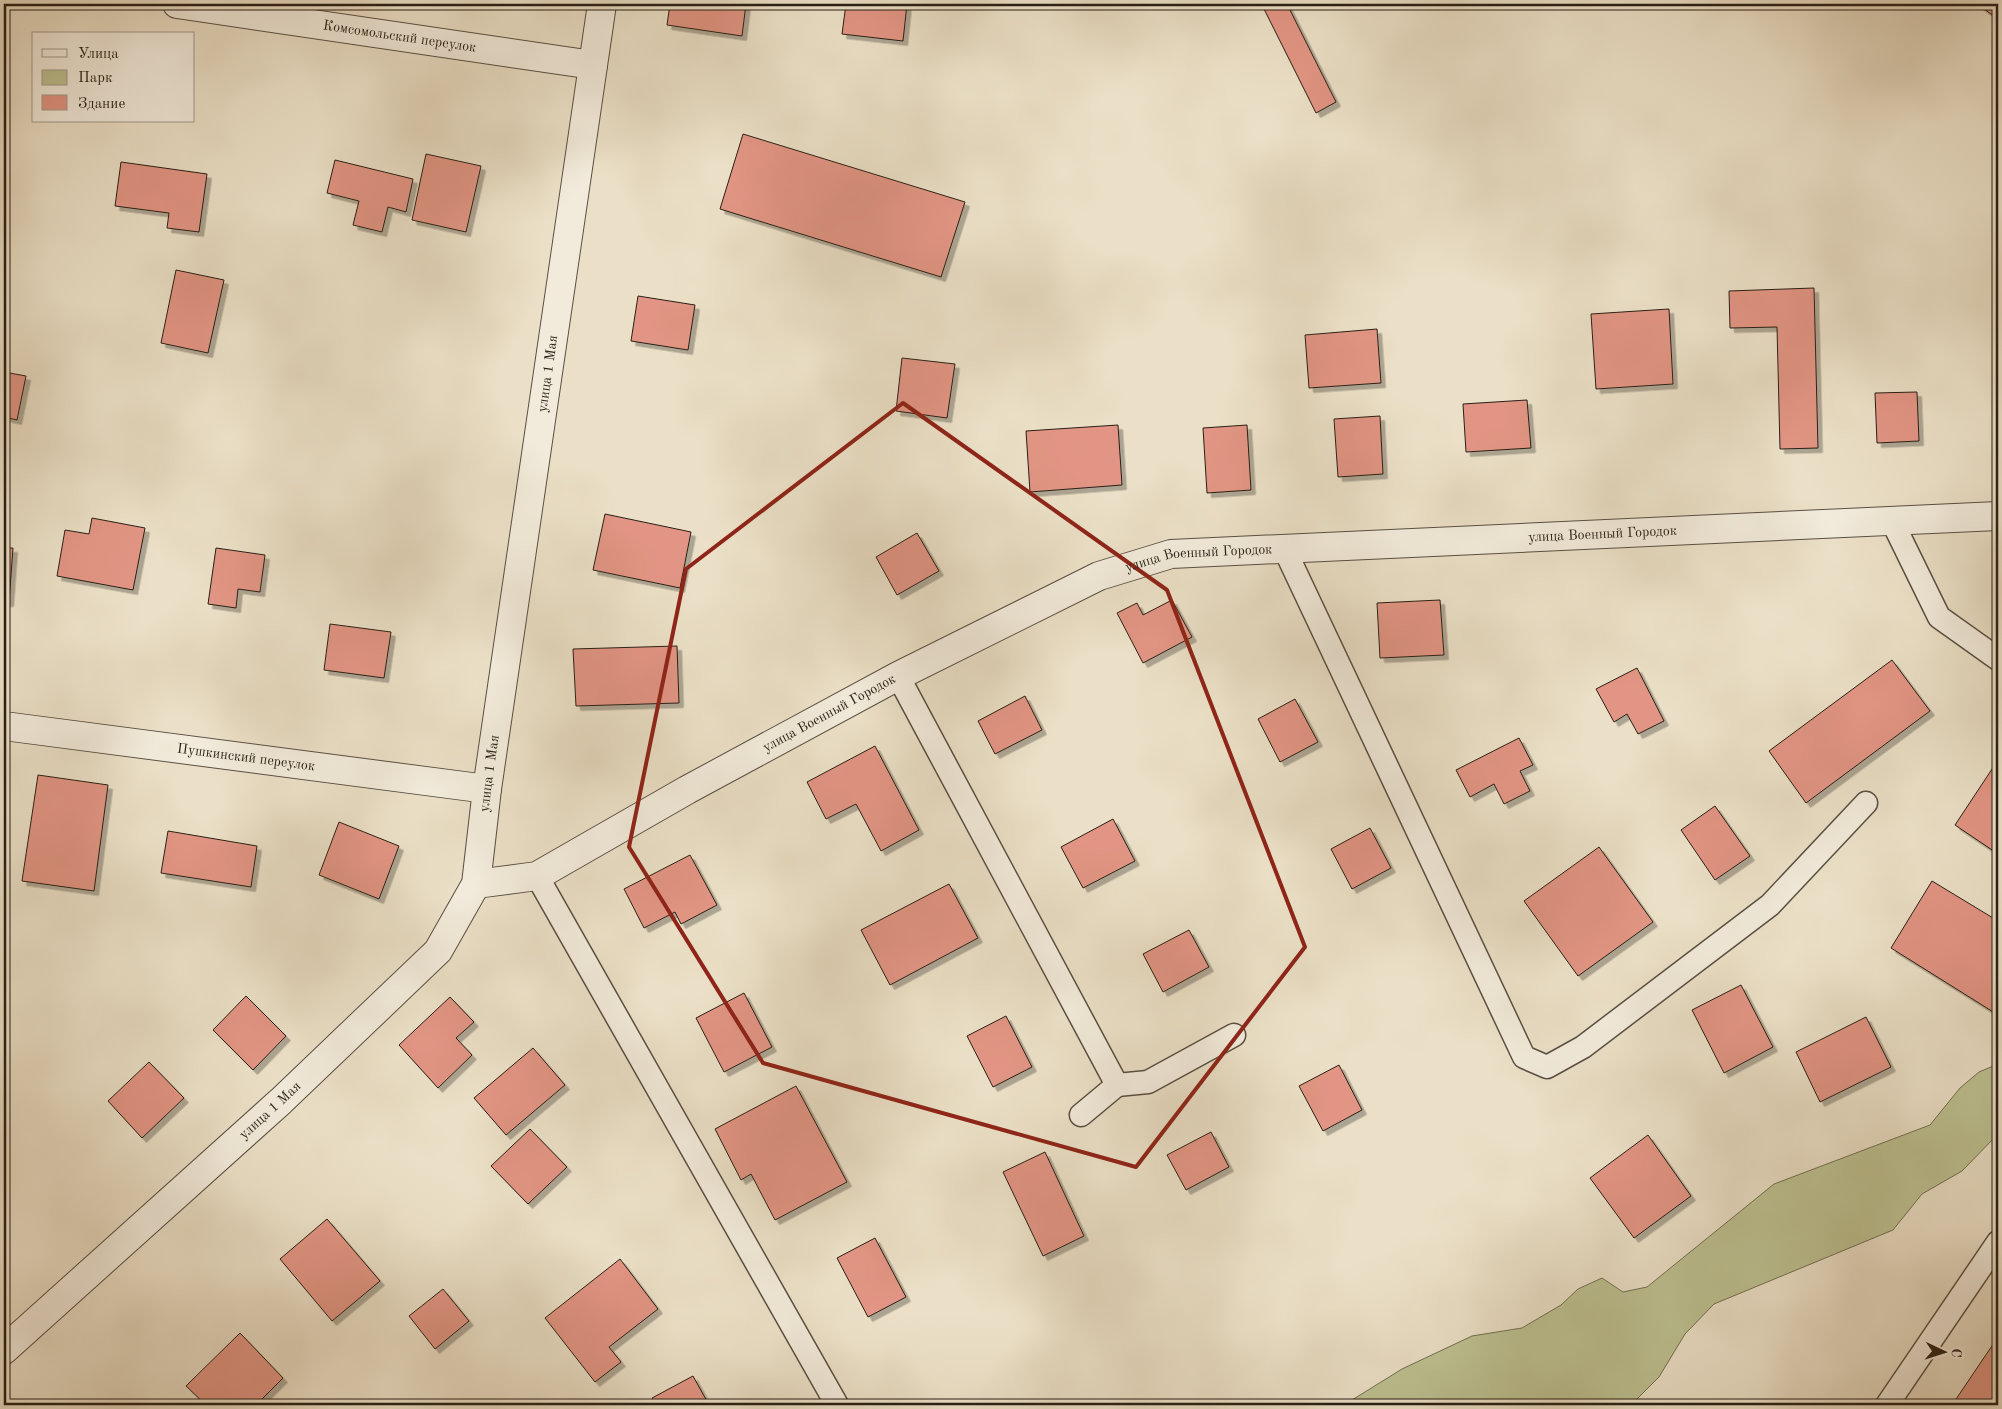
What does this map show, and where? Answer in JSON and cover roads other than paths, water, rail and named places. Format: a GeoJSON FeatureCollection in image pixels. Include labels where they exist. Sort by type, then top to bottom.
{"type":"FeatureCollection","features":[{"type":"Feature","properties":{"kind":"street","name":"Комсомольский переулок"},"geometry":{"type":"LineString","coordinates":[[177,4],[593,65]]}},
{"type":"Feature","properties":{"kind":"street","name":"улица 1 Мая"},"geometry":{"type":"LineString","coordinates":[[4,1350],[281,1101],[438,951],[476,884],[487,789],[602,4]]}},
{"type":"Feature","properties":{"kind":"street","name":"улица Военный Городок"},"geometry":{"type":"LineString","coordinates":[[476,884],[537,876],[688,790],[898,676],[1099,576],[1171,554],[1998,516]]}},
{"type":"Feature","properties":{"kind":"street","name":"Пушкинский переулок"},"geometry":{"type":"LineString","coordinates":[[4,726],[487,789]]}},
{"type":"Feature","properties":{"kind":"lane"},"geometry":{"type":"LineString","coordinates":[[1892,521],[1939,617],[1998,659]]}},
{"type":"Feature","properties":{"kind":"lane"},"geometry":{"type":"LineString","coordinates":[[1284,548],[1524,1057],[1547,1067],[1583,1047],[1770,905],[1866,803]]}},
{"type":"Feature","properties":{"kind":"lane"},"geometry":{"type":"LineString","coordinates":[[898,676],[1116,1085]]}},
{"type":"Feature","properties":{"kind":"lane"},"geometry":{"type":"LineString","coordinates":[[537,876],[837,1405]]}},
{"type":"Feature","properties":{"kind":"lane"},"geometry":{"type":"LineString","coordinates":[[1081,1115],[1116,1085],[1148,1082],[1234,1035]]}},
{"type":"Feature","properties":{"kind":"lane"},"geometry":{"type":"LineString","coordinates":[[1887,1405],[1998,1242]]}}]}
